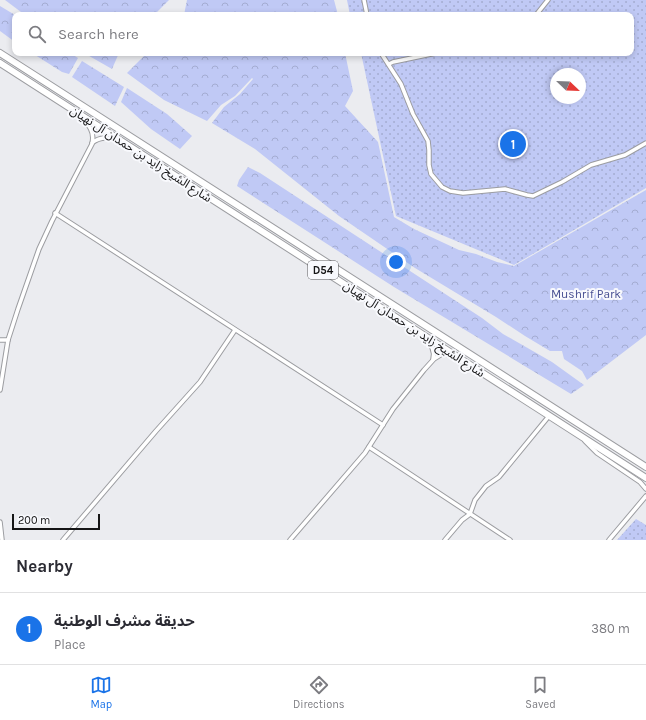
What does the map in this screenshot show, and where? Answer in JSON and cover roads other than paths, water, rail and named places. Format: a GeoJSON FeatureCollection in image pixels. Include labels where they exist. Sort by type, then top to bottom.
{"type":"FeatureCollection","features":[{"type":"Feature","properties":{"kind":"highway","name":"شارع الشيخ زايد بن حمدان آل نهيان"},"geometry":{"type":"LineString","coordinates":[[0,53],[646,467]]}},
{"type":"Feature","properties":{"kind":"highway","name":"شارع الشيخ زايد بن حمدان آل نهيان"},"geometry":{"type":"LineString","coordinates":[[0,63],[646,478]]}},
{"type":"Feature","properties":{"kind":"street"},"geometry":{"type":"LineString","coordinates":[[364,0],[366,12]]}},
{"type":"Feature","properties":{"kind":"street"},"geometry":{"type":"LineString","coordinates":[[538,12],[548,0]]}},
{"type":"Feature","properties":{"kind":"street"},"geometry":{"type":"LineString","coordinates":[[383,56],[401,84],[411,111],[428,141],[431,174],[442,187],[453,192],[466,193],[505,189],[526,195],[535,195],[562,182],[590,165],[626,155],[646,143]]}},
{"type":"Feature","properties":{"kind":"street"},"geometry":{"type":"LineString","coordinates":[[388,64],[422,56]]}},
{"type":"Feature","properties":{"kind":"street"},"geometry":{"type":"LineString","coordinates":[[67,106],[89,125],[93,132],[92,144]]}},
{"type":"Feature","properties":{"kind":"street"},"geometry":{"type":"LineString","coordinates":[[0,390],[8,340],[39,249],[55,213],[92,144],[99,138],[103,137],[120,140]]}},
{"type":"Feature","properties":{"kind":"street"},"geometry":{"type":"LineString","coordinates":[[55,213],[383,424]]}},
{"type":"Feature","properties":{"kind":"street"},"geometry":{"type":"LineString","coordinates":[[409,326],[431,346],[434,355],[431,362]]}},
{"type":"Feature","properties":{"kind":"street"},"geometry":{"type":"LineString","coordinates":[[63,540],[200,382],[215,362],[235,330]]}},
{"type":"Feature","properties":{"kind":"street"},"geometry":{"type":"LineString","coordinates":[[0,340],[8,340]]}},
{"type":"Feature","properties":{"kind":"street"},"geometry":{"type":"LineString","coordinates":[[290,540],[369,447],[401,398],[431,362],[438,356],[446,354],[466,362]]}},
{"type":"Feature","properties":{"kind":"street"},"geometry":{"type":"LineString","coordinates":[[445,540],[462,520],[470,514],[472,505],[477,496],[488,484],[499,477],[549,416]]}},
{"type":"Feature","properties":{"kind":"street"},"geometry":{"type":"LineString","coordinates":[[582,437],[597,453],[640,482],[646,489]]}},
{"type":"Feature","properties":{"kind":"street"},"geometry":{"type":"LineString","coordinates":[[369,447],[510,540]]}},
{"type":"Feature","properties":{"kind":"street"},"geometry":{"type":"LineString","coordinates":[[609,540],[646,496]]}},
{"type":"Feature","properties":{"kind":"street"},"geometry":{"type":"LineString","coordinates":[[0,522],[2,540]]}},
{"type":"Feature","properties":{"kind":"place","name":"حديقة مشرف الوطنية"},"geometry":{"type":"Point","coordinates":[513,144]}},
{"type":"Feature","properties":{"kind":"park label","name":"Mushrif Park"},"geometry":{"type":"Point","coordinates":[586,294]}}]}
